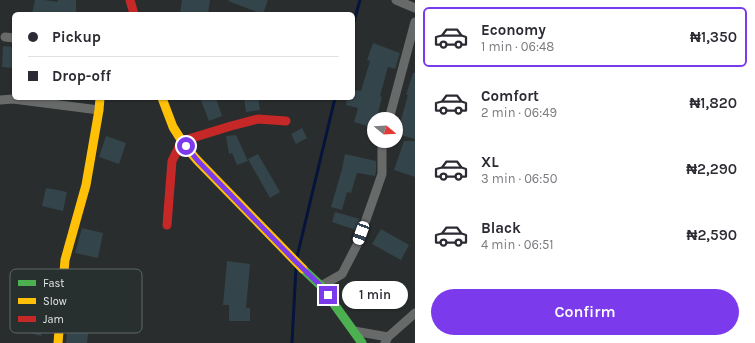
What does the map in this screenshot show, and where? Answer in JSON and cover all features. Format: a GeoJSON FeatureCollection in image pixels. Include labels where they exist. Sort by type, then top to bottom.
{"type":"FeatureCollection","features":[{"type":"Feature","properties":{"kind":"street"},"geometry":{"type":"LineString","coordinates":[[130,0],[133,12]]}},
{"type":"Feature","properties":{"kind":"street"},"geometry":{"type":"LineString","coordinates":[[396,0],[415,8]]}},
{"type":"Feature","properties":{"kind":"street"},"geometry":{"type":"LineString","coordinates":[[391,112],[415,22]]}},
{"type":"Feature","properties":{"kind":"street"},"geometry":{"type":"LineString","coordinates":[[0,100],[12,99]]}},
{"type":"Feature","properties":{"kind":"street"},"geometry":{"type":"LineString","coordinates":[[20,100],[99,110]]}},
{"type":"Feature","properties":{"kind":"street"},"geometry":{"type":"LineString","coordinates":[[64,269],[65,260],[86,185],[100,100]]}},
{"type":"Feature","properties":{"kind":"street"},"geometry":{"type":"LineString","coordinates":[[163,100],[173,127],[197,160],[321,286],[362,343]]}},
{"type":"Feature","properties":{"kind":"street"},"geometry":{"type":"LineString","coordinates":[[167,225],[172,161],[182,141],[258,119],[286,121]]}},
{"type":"Feature","properties":{"kind":"street"},"geometry":{"type":"LineString","coordinates":[[321,286],[342,274],[357,245],[382,174],[382,148]]}},
{"type":"Feature","properties":{"kind":"street"},"geometry":{"type":"LineString","coordinates":[[354,331],[387,340],[415,313]]}},
{"type":"Feature","properties":{"kind":"street"},"geometry":{"type":"LineString","coordinates":[[58,343],[59,333]]}},
{"type":"Feature","properties":{"kind":"building"},"geometry":{"type":"Polygon","coordinates":[[[35,0],[58,2],[58,0],[76,0],[76,12],[32,12],[35,0]]]}},
{"type":"Feature","properties":{"kind":"building"},"geometry":{"type":"Polygon","coordinates":[[[182,0],[210,0],[208,12],[180,12],[182,0]]]}},
{"type":"Feature","properties":{"kind":"building"},"geometry":{"type":"Polygon","coordinates":[[[268,0],[264,12],[258,12],[228,1],[268,0]]]}},
{"type":"Feature","properties":{"kind":"building"},"geometry":{"type":"Polygon","coordinates":[[[373,43],[400,53],[395,69],[388,67],[380,96],[382,97],[378,112],[367,112],[367,126],[354,122],[358,108],[346,105],[347,100],[355,100],[355,90],[361,91],[370,61],[367,60],[373,43]]]}},
{"type":"Feature","properties":{"kind":"building"},"geometry":{"type":"Polygon","coordinates":[[[3,46],[12,47],[12,68],[2,67],[3,46]]]}},
{"type":"Feature","properties":{"kind":"building"},"geometry":{"type":"Polygon","coordinates":[[[413,73],[415,73],[415,139],[403,136],[403,113],[408,95],[406,95],[413,73]]]}},
{"type":"Feature","properties":{"kind":"building"},"geometry":{"type":"Polygon","coordinates":[[[201,100],[217,100],[222,116],[209,121],[201,100]]]}},
{"type":"Feature","properties":{"kind":"building"},"geometry":{"type":"Polygon","coordinates":[[[244,100],[258,100],[260,110],[246,112],[244,100]]]}},
{"type":"Feature","properties":{"kind":"building"},"geometry":{"type":"Polygon","coordinates":[[[302,128],[307,138],[296,144],[291,134],[302,128]]]}},
{"type":"Feature","properties":{"kind":"building"},"geometry":{"type":"Polygon","coordinates":[[[236,135],[248,161],[237,165],[232,153],[229,154],[226,136],[236,135]]]}},
{"type":"Feature","properties":{"kind":"building"},"geometry":{"type":"Polygon","coordinates":[[[106,136],[126,143],[119,164],[99,157],[106,136]]]}},
{"type":"Feature","properties":{"kind":"building"},"geometry":{"type":"Polygon","coordinates":[[[404,141],[415,141],[415,177],[394,170],[402,148],[403,148],[404,141]]]}},
{"type":"Feature","properties":{"kind":"building"},"geometry":{"type":"Polygon","coordinates":[[[258,154],[280,192],[270,198],[248,159],[258,154]]]}},
{"type":"Feature","properties":{"kind":"building"},"geometry":{"type":"Polygon","coordinates":[[[345,154],[376,161],[376,171],[375,176],[357,173],[351,193],[347,192],[342,210],[331,207],[345,154]]]}},
{"type":"Feature","properties":{"kind":"building"},"geometry":{"type":"Polygon","coordinates":[[[46,188],[67,192],[63,211],[42,206],[46,188]]]}},
{"type":"Feature","properties":{"kind":"building"},"geometry":{"type":"Polygon","coordinates":[[[335,212],[360,219],[356,230],[332,222],[335,212]]]}},
{"type":"Feature","properties":{"kind":"building"},"geometry":{"type":"Polygon","coordinates":[[[82,228],[103,233],[98,258],[75,253],[82,228]]]}},
{"type":"Feature","properties":{"kind":"building"},"geometry":{"type":"Polygon","coordinates":[[[381,229],[409,245],[401,260],[372,244],[381,229]]]}},
{"type":"Feature","properties":{"kind":"building"},"geometry":{"type":"Polygon","coordinates":[[[227,261],[250,264],[246,308],[250,308],[250,321],[229,321],[229,305],[223,305],[227,261]]]}},
{"type":"Feature","properties":{"kind":"building"},"geometry":{"type":"Polygon","coordinates":[[[375,280],[385,291],[371,304],[361,294],[375,280]]]}},
{"type":"Feature","properties":{"kind":"building"},"geometry":{"type":"Polygon","coordinates":[[[29,333],[42,333],[41,336],[29,333]]]}},
{"type":"Feature","properties":{"kind":"building"},"geometry":{"type":"Polygon","coordinates":[[[67,333],[88,333],[87,343],[66,343],[67,333]]]}},
{"type":"Feature","properties":{"kind":"waterway"},"geometry":{"type":"LineString","coordinates":[[355,18],[360,0]]}},
{"type":"Feature","properties":{"kind":"waterway"},"geometry":{"type":"LineString","coordinates":[[297,257],[335,100]]}},
{"type":"Feature","properties":{"kind":"waterway"},"geometry":{"type":"LineString","coordinates":[[292,343],[296,267]]}},
{"type":"Feature","properties":{"kind":"traffic: fast"},"geometry":{"type":"LineString","coordinates":[[303,269],[321,286],[362,343]]}},
{"type":"Feature","properties":{"kind":"traffic: slow"},"geometry":{"type":"LineString","coordinates":[[64,269],[65,260],[86,185],[100,100]]}},
{"type":"Feature","properties":{"kind":"traffic: slow"},"geometry":{"type":"LineString","coordinates":[[163,100],[173,127],[185,146],[303,269]]}},
{"type":"Feature","properties":{"kind":"traffic: slow"},"geometry":{"type":"LineString","coordinates":[[58,343],[59,333]]}},
{"type":"Feature","properties":{"kind":"traffic: jam"},"geometry":{"type":"LineString","coordinates":[[130,0],[133,12]]}},
{"type":"Feature","properties":{"kind":"traffic: jam"},"geometry":{"type":"LineString","coordinates":[[167,225],[172,161],[182,141],[258,119],[286,121]]}},
{"type":"Feature","properties":{"kind":"route"},"geometry":{"type":"LineString","coordinates":[[186,146],[197,160],[321,286],[328,295]]}}]}
